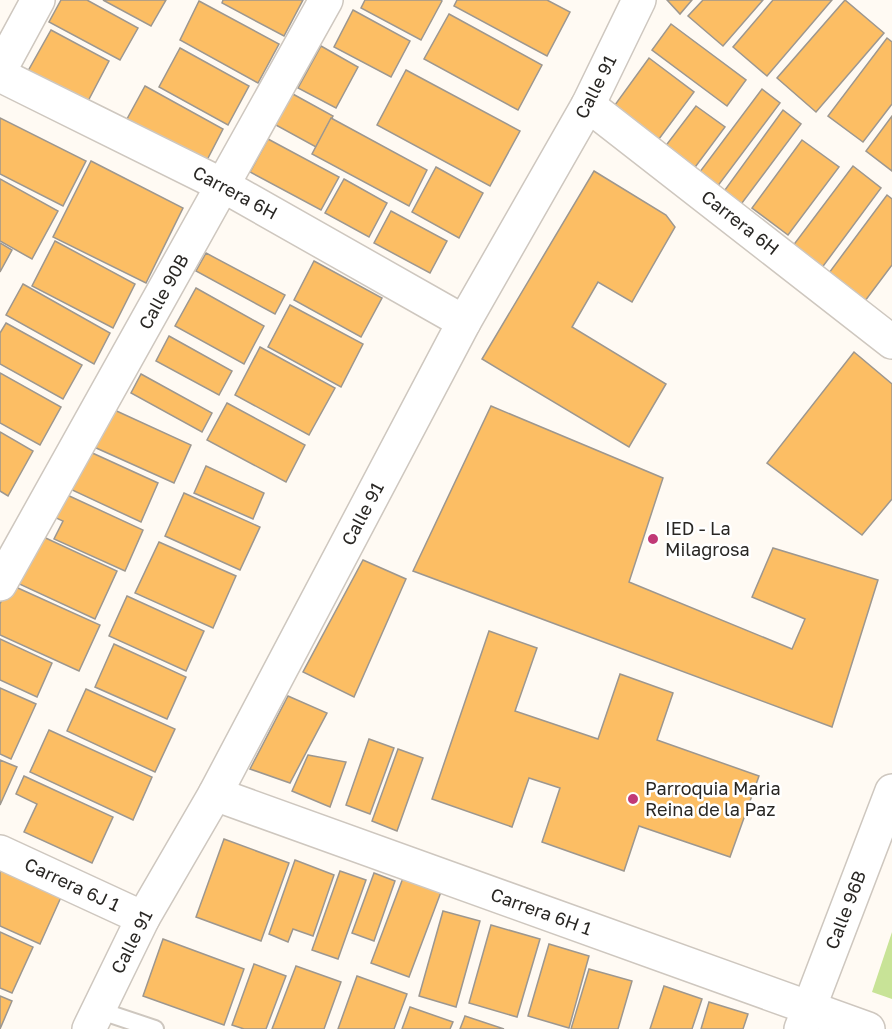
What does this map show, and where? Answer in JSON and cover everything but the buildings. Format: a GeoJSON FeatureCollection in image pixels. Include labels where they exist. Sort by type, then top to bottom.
{"type":"FeatureCollection","features":[{"type":"Feature","properties":{"kind":"street"},"geometry":{"type":"LineString","coordinates":[[0,70],[38,0]]}},
{"type":"Feature","properties":{"kind":"street","name":"Calle 90B"},"geometry":{"type":"LineString","coordinates":[[0,584],[326,0]]}},
{"type":"Feature","properties":{"kind":"street","name":"Calle 91"},"geometry":{"type":"LineString","coordinates":[[93,1019],[143,918],[215,794],[464,322],[588,105],[639,0]]}},
{"type":"Feature","properties":{"kind":"street","name":"Carrera 6H"},"geometry":{"type":"LineString","coordinates":[[0,75],[224,186],[464,322]]}},
{"type":"Feature","properties":{"kind":"street","name":"Carrera 6H"},"geometry":{"type":"LineString","coordinates":[[588,105],[892,342]]}},
{"type":"Feature","properties":{"kind":"street","name":"Calle 96B"},"geometry":{"type":"LineString","coordinates":[[804,1019],[892,791]]}},
{"type":"Feature","properties":{"kind":"street","name":"Carrera 6H 1"},"geometry":{"type":"LineString","coordinates":[[215,794],[804,1019],[868,1029]]}},
{"type":"Feature","properties":{"kind":"street","name":"Carrera 6J 1"},"geometry":{"type":"LineString","coordinates":[[0,852],[143,918]]}},
{"type":"Feature","properties":{"kind":"lane"},"geometry":{"type":"LineString","coordinates":[[93,1019],[155,1029]]}},
{"type":"Feature","properties":{"kind":"green space"},"geometry":{"type":"Polygon","coordinates":[[[892,932],[892,999],[872,992],[892,932]]]}},
{"type":"Feature","properties":{"kind":"place","name":"IED - La Milagrosa"},"geometry":{"type":"Point","coordinates":[653,539]}},
{"type":"Feature","properties":{"kind":"place","name":"Parroquia Maria Reina de la Paz"},"geometry":{"type":"Point","coordinates":[633,799]}}]}
